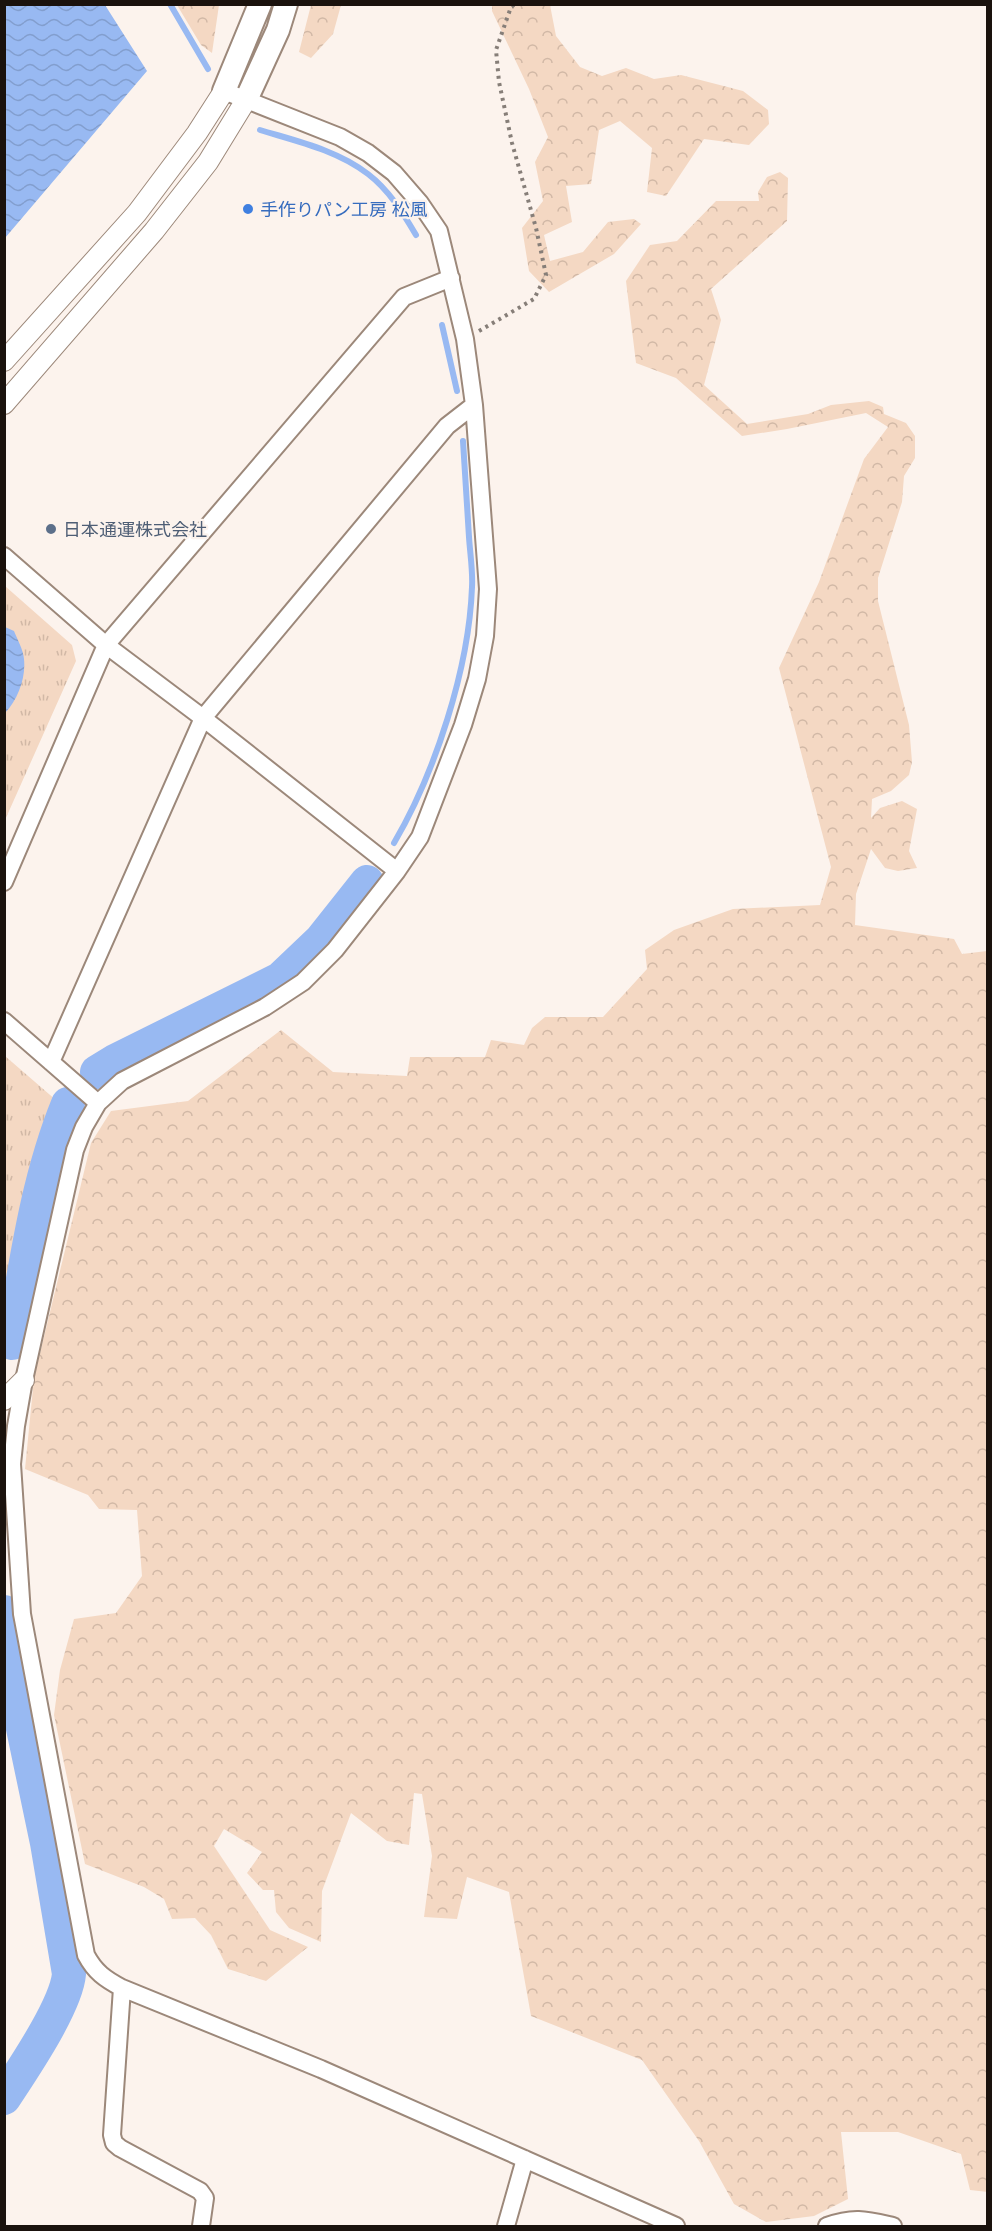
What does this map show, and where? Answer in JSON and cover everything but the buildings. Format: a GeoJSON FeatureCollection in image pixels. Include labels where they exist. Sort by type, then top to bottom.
{"type":"FeatureCollection","features":[{"type":"Feature","properties":{"kind":"main road"},"geometry":{"type":"LineString","coordinates":[[224,91],[260,4]]}},
{"type":"Feature","properties":{"kind":"main road"},"geometry":{"type":"LineString","coordinates":[[246,100],[278,30],[286,4]]}},
{"type":"Feature","properties":{"kind":"street"},"geometry":{"type":"LineString","coordinates":[[4,361],[137,213],[197,133],[224,91],[340,137],[368,153],[393,173],[420,203],[439,231],[465,339],[474,405],[488,589],[485,636],[477,679],[443,782],[420,837],[397,871],[335,950],[303,982],[265,1007],[122,1081],[98,1103],[84,1127],[75,1150],[24,1380],[12,1464],[22,1614],[86,1955],[100,1976],[122,1988],[321,2069],[676,2226]]}},
{"type":"Feature","properties":{"kind":"street"},"geometry":{"type":"LineString","coordinates":[[4,404],[154,231],[208,162],[246,100]]}},
{"type":"Feature","properties":{"kind":"street"},"geometry":{"type":"LineString","coordinates":[[4,882],[106,645],[404,297],[451,278]]}},
{"type":"Feature","properties":{"kind":"street"},"geometry":{"type":"LineString","coordinates":[[51,1062],[203,718],[447,426],[474,405]]}},
{"type":"Feature","properties":{"kind":"street"},"geometry":{"type":"LineString","coordinates":[[4,556],[106,645],[203,718],[397,871]]}},
{"type":"Feature","properties":{"kind":"street"},"geometry":{"type":"LineString","coordinates":[[4,1021],[98,1103]]}},
{"type":"Feature","properties":{"kind":"street"},"geometry":{"type":"LineString","coordinates":[[4,1400],[24,1380]]}},
{"type":"Feature","properties":{"kind":"street"},"geometry":{"type":"LineString","coordinates":[[122,1988],[112,2135],[114,2143],[200,2191],[205,2198],[201,2226]]}},
{"type":"Feature","properties":{"kind":"street"},"geometry":{"type":"LineString","coordinates":[[506,2226],[525,2159]]}},
{"type":"Feature","properties":{"kind":"street"},"geometry":{"type":"LineString","coordinates":[[827,2226],[856,2218],[893,2226]]}},
{"type":"Feature","properties":{"kind":"path"},"geometry":{"type":"LineString","coordinates":[[465,339],[534,299],[546,275],[499,82],[496,50],[514,4]]}},
{"type":"Feature","properties":{"kind":"green space"},"geometry":{"type":"Polygon","coordinates":[[[177,5],[219,5],[212,53],[201,45],[177,5]]]}},
{"type":"Feature","properties":{"kind":"green space"},"geometry":{"type":"Polygon","coordinates":[[[311,5],[341,5],[333,34],[311,58],[299,52],[311,5]]]}},
{"type":"Feature","properties":{"kind":"green space"},"geometry":{"type":"Polygon","coordinates":[[[492,5],[550,5],[556,36],[580,67],[602,76],[626,68],[654,79],[681,75],[743,91],[768,110],[769,124],[749,145],[704,139],[666,196],[647,192],[652,148],[620,121],[599,130],[591,184],[566,186],[572,222],[544,235],[550,261],[583,252],[608,222],[634,219],[641,224],[614,254],[549,292],[529,271],[522,228],[543,201],[535,162],[548,137],[529,89],[492,11],[492,5]]]}},
{"type":"Feature","properties":{"kind":"green space"},"geometry":{"type":"Polygon","coordinates":[[[780,172],[788,178],[787,221],[711,289],[721,320],[704,385],[747,424],[808,414],[831,405],[869,401],[883,407],[884,414],[906,423],[915,436],[915,458],[904,476],[902,502],[878,578],[878,601],[909,725],[912,762],[909,775],[891,791],[872,799],[871,818],[880,808],[902,801],[917,809],[909,851],[917,868],[898,871],[885,868],[871,849],[856,894],[855,925],[954,939],[962,954],[987,951],[988,2192],[970,2190],[961,2154],[898,2132],[841,2132],[848,2199],[814,2216],[766,2222],[734,2204],[699,2141],[642,2060],[531,2016],[509,1892],[467,1877],[457,1919],[424,1917],[432,1856],[422,1794],[414,1793],[409,1845],[387,1841],[351,1813],[322,1891],[321,1942],[289,1928],[276,1912],[274,1890],[263,1890],[247,1873],[262,1852],[224,1829],[214,1846],[270,1930],[308,1947],[266,1981],[228,1969],[211,1935],[195,1918],[172,1919],[164,1899],[144,1887],[85,1864],[54,1715],[60,1670],[74,1619],[116,1613],[142,1576],[137,1510],[99,1509],[88,1495],[25,1469],[34,1378],[91,1143],[111,1111],[188,1101],[281,1030],[333,1072],[407,1076],[410,1057],[485,1057],[491,1040],[524,1045],[532,1028],[545,1017],[603,1017],[647,969],[645,950],[674,930],[733,909],[820,905],[831,867],[779,668],[819,582],[864,459],[888,427],[866,413],[742,436],[676,378],[636,363],[626,281],[650,245],[677,241],[716,201],[759,201],[758,192],[767,177],[780,172]]]}},
{"type":"Feature","properties":{"kind":"green space"},"geometry":{"type":"Polygon","coordinates":[[[5,586],[72,645],[76,661],[5,820],[5,586]]]}},
{"type":"Feature","properties":{"kind":"green space"},"geometry":{"type":"Polygon","coordinates":[[[5,1056],[57,1101],[45,1143],[5,1336],[5,1056]]]}},
{"type":"Feature","properties":{"kind":"water"},"geometry":{"type":"Polygon","coordinates":[[[5,4],[105,5],[147,71],[5,238],[5,4]]]}},
{"type":"Feature","properties":{"kind":"water"},"geometry":{"type":"Polygon","coordinates":[[[5,627],[14,631],[24,659],[24,673],[14,701],[5,713],[5,627]]]}},
{"type":"Feature","properties":{"kind":"waterway"},"geometry":{"type":"LineString","coordinates":[[170,4],[208,69]]}},
{"type":"Feature","properties":{"kind":"waterway"},"geometry":{"type":"LineString","coordinates":[[260,130],[330,152],[368,174],[376,180],[401,210],[416,235]]}},
{"type":"Feature","properties":{"kind":"waterway"},"geometry":{"type":"LineString","coordinates":[[442,325],[457,391]]}},
{"type":"Feature","properties":{"kind":"waterway"},"geometry":{"type":"LineString","coordinates":[[394,843],[436,753],[457,686],[464,652],[472,581],[463,441]]}},
{"type":"Feature","properties":{"kind":"waterway"},"geometry":{"type":"LineString","coordinates":[[97,1072],[280,979],[321,940],[367,882]]}},
{"type":"Feature","properties":{"kind":"waterway"},"geometry":{"type":"LineString","coordinates":[[12,1343],[40,1192],[68,1104]]}},
{"type":"Feature","properties":{"kind":"waterway"},"geometry":{"type":"LineString","coordinates":[[4,1612],[7,1652],[47,1843],[69,1974],[52,2020],[4,2098]]}},
{"type":"Feature","properties":{"kind":"place","name":"手作りパン工房 松風"},"geometry":{"type":"Point","coordinates":[248,209]}},
{"type":"Feature","properties":{"kind":"place","name":"日本通運株式会社"},"geometry":{"type":"Point","coordinates":[51,529]}}]}
